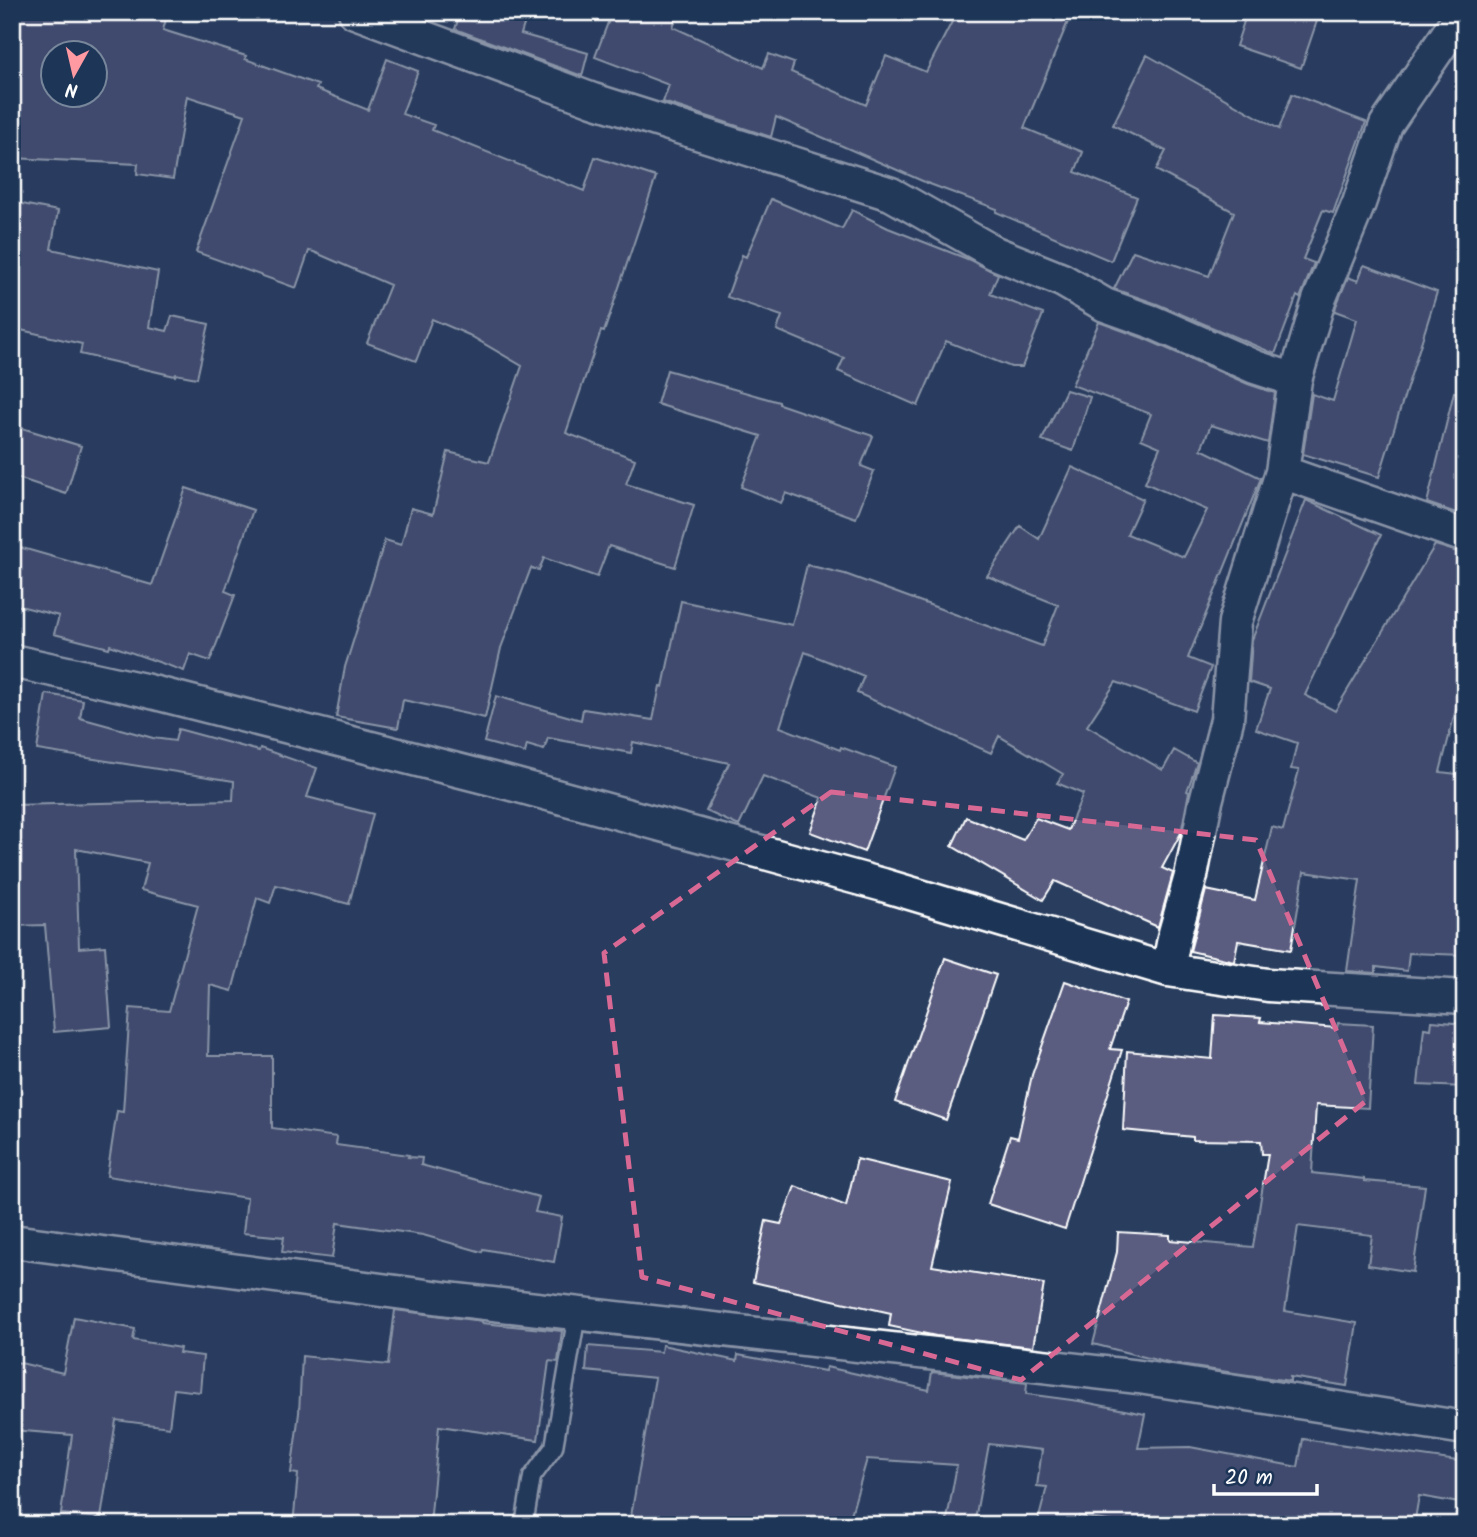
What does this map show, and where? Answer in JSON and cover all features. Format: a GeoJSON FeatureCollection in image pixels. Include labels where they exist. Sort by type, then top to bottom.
{"type":"FeatureCollection","features":[{"type":"Feature","properties":{"kind":"street"},"geometry":{"type":"LineString","coordinates":[[355,12],[593,100],[891,194],[995,253],[1062,280],[1105,305],[1150,321],[1255,368],[1295,380]]}},
{"type":"Feature","properties":{"kind":"street"},"geometry":{"type":"LineString","coordinates":[[1168,970],[1227,720],[1235,622],[1282,472],[1295,380],[1319,299],[1359,203],[1386,125],[1463,12]]}},
{"type":"Feature","properties":{"kind":"street"},"geometry":{"type":"LineString","coordinates":[[1282,472],[1465,536]]}},
{"type":"Feature","properties":{"kind":"street"},"geometry":{"type":"LineString","coordinates":[[12,661],[144,690],[517,786],[883,885],[1168,970],[1268,985],[1465,997]]}},
{"type":"Feature","properties":{"kind":"street"},"geometry":{"type":"LineString","coordinates":[[12,1241],[435,1297],[1139,1377],[1465,1428]]}},
{"type":"Feature","properties":{"kind":"lane"},"geometry":{"type":"LineString","coordinates":[[524,1525],[532,1478],[555,1447],[577,1314]]}},
{"type":"Feature","properties":{"kind":"highlighted area"},"geometry":{"type":"Polygon","coordinates":[[[831,792],[1256,840],[1366,1101],[1021,1380],[642,1277],[604,953],[831,792]]]}},
{"type":"Feature","properties":{"kind":"building"},"geometry":{"type":"Polygon","coordinates":[[[12,12],[168,12],[163,30],[246,56],[245,59],[318,85],[316,89],[368,110],[387,59],[418,71],[402,114],[434,125],[432,130],[584,191],[595,157],[656,177],[604,332],[601,331],[566,433],[635,459],[626,484],[694,505],[675,567],[609,546],[597,577],[544,558],[539,570],[531,568],[501,648],[485,718],[403,700],[398,728],[336,717],[345,667],[385,540],[401,545],[411,508],[433,514],[448,452],[489,462],[522,366],[469,335],[432,319],[416,361],[367,343],[390,285],[314,252],[309,251],[296,288],[196,252],[245,115],[187,96],[173,179],[137,174],[138,164],[12,158],[12,12]]]}},
{"type":"Feature","properties":{"kind":"building"},"geometry":{"type":"Polygon","coordinates":[[[476,12],[528,12],[521,34],[588,53],[582,76],[455,29],[459,17],[473,21],[476,12]]]}},
{"type":"Feature","properties":{"kind":"building"},"geometry":{"type":"Polygon","coordinates":[[[612,12],[678,12],[673,27],[763,68],[769,54],[794,63],[791,72],[866,105],[886,56],[926,72],[957,12],[1072,12],[1024,128],[1083,152],[1075,172],[1137,197],[1111,261],[996,212],[997,209],[927,183],[776,117],[771,137],[663,102],[669,85],[595,57],[612,12]]]}},
{"type":"Feature","properties":{"kind":"building"},"geometry":{"type":"Polygon","coordinates":[[[1247,12],[1320,12],[1301,68],[1236,46],[1247,12]]]}},
{"type":"Feature","properties":{"kind":"building"},"geometry":{"type":"Polygon","coordinates":[[[1147,55],[1279,129],[1292,94],[1366,122],[1333,213],[1323,210],[1303,259],[1314,263],[1300,298],[1297,296],[1275,354],[1157,304],[1114,289],[1133,251],[1209,276],[1234,212],[1156,170],[1166,151],[1113,125],[1147,55]]]}},
{"type":"Feature","properties":{"kind":"building"},"geometry":{"type":"Polygon","coordinates":[[[771,199],[842,229],[852,210],[998,274],[990,294],[1043,314],[1022,367],[1011,367],[946,341],[918,406],[838,371],[844,358],[777,330],[782,316],[727,297],[742,255],[746,257],[771,199]]]}},
{"type":"Feature","properties":{"kind":"building"},"geometry":{"type":"Polygon","coordinates":[[[12,202],[58,211],[51,249],[158,272],[149,327],[167,331],[172,316],[209,324],[197,378],[175,376],[80,354],[82,344],[12,328],[12,202]]]}},
{"type":"Feature","properties":{"kind":"building"},"geometry":{"type":"Polygon","coordinates":[[[1364,265],[1437,292],[1379,477],[1303,454],[1312,394],[1333,401],[1357,319],[1335,311],[1336,306],[1348,277],[1358,281],[1364,265]]]}},
{"type":"Feature","properties":{"kind":"building"},"geometry":{"type":"Polygon","coordinates":[[[1099,322],[1275,393],[1268,443],[1211,425],[1201,449],[1261,478],[1188,658],[1211,667],[1194,711],[1116,682],[1087,726],[1163,770],[1174,750],[1197,763],[1187,791],[1189,792],[1181,833],[1162,868],[1173,873],[1158,927],[1055,881],[1043,900],[952,846],[966,817],[1023,840],[1036,818],[1068,830],[1083,794],[1057,783],[1063,774],[999,736],[991,753],[857,693],[864,676],[805,652],[780,727],[895,767],[864,852],[810,832],[822,798],[763,776],[739,826],[706,811],[729,763],[633,742],[631,753],[548,738],[544,750],[527,745],[525,753],[484,742],[496,696],[581,720],[583,709],[653,720],[660,686],[663,687],[681,601],[792,625],[807,565],[845,574],[1042,646],[1058,605],[987,576],[1020,526],[1039,539],[1072,467],[1143,499],[1127,534],[1184,557],[1207,510],[1145,483],[1160,447],[1141,439],[1151,414],[1072,385],[1099,322]]]}},
{"type":"Feature","properties":{"kind":"building"},"geometry":{"type":"Polygon","coordinates":[[[667,370],[779,402],[873,436],[861,466],[874,471],[856,518],[786,493],[781,503],[741,487],[761,436],[657,404],[667,370]]]}},
{"type":"Feature","properties":{"kind":"building"},"geometry":{"type":"Polygon","coordinates":[[[1066,390],[1090,397],[1073,451],[1042,440],[1066,390]]]}},
{"type":"Feature","properties":{"kind":"building"},"geometry":{"type":"Polygon","coordinates":[[[1454,392],[1465,394],[1465,516],[1427,503],[1454,392]]]}},
{"type":"Feature","properties":{"kind":"building"},"geometry":{"type":"Polygon","coordinates":[[[12,425],[81,446],[66,494],[12,476],[12,425]]]}},
{"type":"Feature","properties":{"kind":"building"},"geometry":{"type":"Polygon","coordinates":[[[186,488],[253,510],[225,591],[235,595],[210,661],[190,654],[184,671],[110,645],[109,648],[54,634],[59,616],[12,604],[12,545],[152,585],[186,488]]]}},
{"type":"Feature","properties":{"kind":"building"},"geometry":{"type":"Polygon","coordinates":[[[1306,500],[1381,535],[1305,695],[1335,711],[1435,545],[1465,554],[1465,698],[1459,697],[1440,772],[1465,775],[1465,955],[1409,953],[1407,971],[1376,967],[1376,973],[1347,971],[1360,880],[1304,872],[1291,950],[1238,941],[1234,961],[1190,951],[1206,890],[1255,900],[1272,827],[1283,830],[1299,770],[1291,769],[1297,743],[1256,729],[1270,689],[1249,682],[1252,640],[1306,500]]]}},
{"type":"Feature","properties":{"kind":"building"},"geometry":{"type":"Polygon","coordinates":[[[46,694],[83,700],[80,718],[153,738],[175,741],[178,729],[259,751],[260,748],[317,768],[307,797],[373,814],[349,904],[276,885],[270,903],[257,898],[232,991],[210,985],[208,1056],[272,1056],[272,1128],[337,1137],[336,1145],[422,1158],[421,1165],[539,1197],[535,1212],[562,1217],[554,1262],[483,1249],[482,1252],[423,1235],[337,1223],[332,1258],[282,1252],[284,1237],[243,1233],[247,1198],[107,1176],[117,1111],[123,1112],[130,1008],[169,1011],[198,905],[141,890],[148,863],[76,849],[79,948],[105,946],[111,1027],[54,1032],[45,925],[12,926],[12,805],[233,800],[234,781],[37,750],[46,694]]]}},
{"type":"Feature","properties":{"kind":"building"},"geometry":{"type":"Polygon","coordinates":[[[945,958],[996,975],[946,1120],[895,1102],[945,958]]]}},
{"type":"Feature","properties":{"kind":"building"},"geometry":{"type":"Polygon","coordinates":[[[1065,981],[1126,1002],[1110,1049],[1122,1050],[1065,1229],[988,1204],[1010,1136],[1018,1138],[1032,1075],[1065,981]]]}},
{"type":"Feature","properties":{"kind":"building"},"geometry":{"type":"Polygon","coordinates":[[[1215,1015],[1261,1018],[1260,1022],[1337,1028],[1338,1023],[1373,1025],[1368,1108],[1316,1105],[1312,1173],[1425,1186],[1413,1272],[1368,1265],[1372,1235],[1298,1226],[1285,1311],[1357,1323],[1347,1386],[1290,1377],[1290,1381],[1172,1364],[1093,1344],[1117,1252],[1118,1232],[1170,1235],[1170,1240],[1253,1247],[1268,1154],[1262,1154],[1261,1141],[1193,1140],[1193,1137],[1123,1130],[1127,1051],[1212,1059],[1215,1015]]]}},
{"type":"Feature","properties":{"kind":"building"},"geometry":{"type":"Polygon","coordinates":[[[1432,1021],[1465,1024],[1465,1087],[1418,1085],[1424,1028],[1431,1029],[1432,1021]]]}},
{"type":"Feature","properties":{"kind":"building"},"geometry":{"type":"Polygon","coordinates":[[[857,1159],[952,1182],[932,1266],[1044,1284],[1033,1347],[936,1336],[889,1326],[891,1313],[753,1282],[766,1221],[781,1224],[795,1186],[846,1206],[857,1159]]]}},
{"type":"Feature","properties":{"kind":"building"},"geometry":{"type":"Polygon","coordinates":[[[395,1310],[562,1331],[558,1362],[549,1361],[538,1440],[439,1426],[430,1525],[293,1525],[298,1474],[291,1473],[299,1413],[302,1356],[388,1365],[395,1310]]]}},
{"type":"Feature","properties":{"kind":"building"},"geometry":{"type":"Polygon","coordinates":[[[74,1317],[135,1329],[133,1340],[180,1348],[179,1353],[203,1356],[200,1392],[174,1389],[169,1427],[116,1420],[101,1518],[61,1514],[72,1435],[12,1430],[12,1361],[63,1373],[74,1317]]]}},
{"type":"Feature","properties":{"kind":"building"},"geometry":{"type":"Polygon","coordinates":[[[662,1345],[737,1361],[738,1355],[825,1371],[826,1367],[929,1390],[932,1372],[1027,1383],[1026,1394],[1145,1414],[1138,1448],[1190,1447],[1298,1467],[1303,1439],[1465,1462],[1465,1504],[1419,1496],[1414,1525],[1131,1525],[1079,1516],[1077,1525],[1037,1525],[1047,1487],[1037,1486],[1042,1450],[989,1444],[974,1525],[946,1525],[957,1465],[867,1459],[848,1525],[795,1525],[767,1516],[765,1525],[677,1525],[631,1516],[655,1378],[586,1371],[588,1346],[661,1352],[662,1345]]]}}]}
